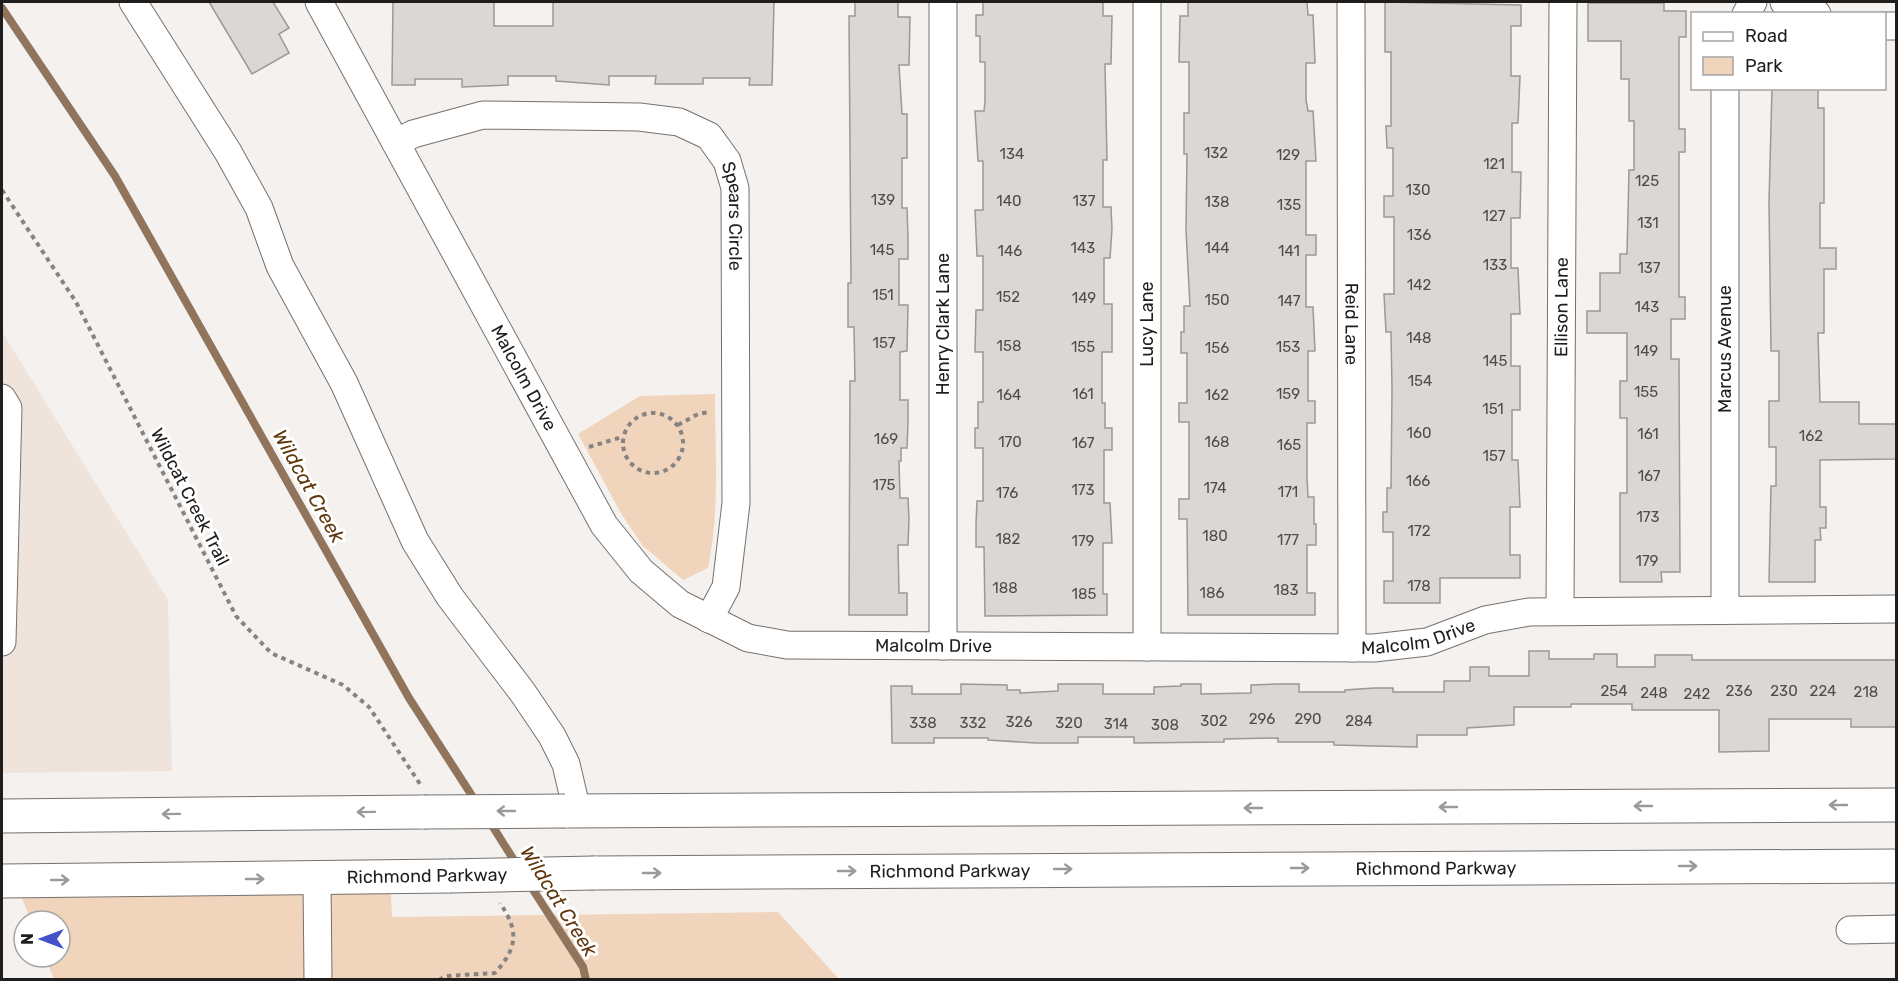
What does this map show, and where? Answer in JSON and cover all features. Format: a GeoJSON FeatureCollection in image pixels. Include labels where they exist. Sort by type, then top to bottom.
{"type":"FeatureCollection","features":[{"type":"Feature","properties":{"kind":"highway"},"geometry":{"type":"LineString","coordinates":[[2,816],[1896,805]]}},
{"type":"Feature","properties":{"kind":"highway","name":"Richmond Parkway"},"geometry":{"type":"LineString","coordinates":[[2,881],[317,879],[594,873],[1896,866]]}},
{"type":"Feature","properties":{"kind":"street"},"geometry":{"type":"LineString","coordinates":[[133,2],[228,152],[259,208],[280,266],[344,383],[415,541],[450,597],[524,693],[552,736],[566,764],[571,811]]}},
{"type":"Feature","properties":{"kind":"street","name":"Malcolm Drive"},"geometry":{"type":"LineString","coordinates":[[319,2],[603,525],[641,571],[680,604],[748,638],[787,645],[1352,648],[1427,642],[1485,620],[1529,612],[1896,609]]}},
{"type":"Feature","properties":{"kind":"street","name":"Henry Clark Lane"},"geometry":{"type":"LineString","coordinates":[[943,2],[943,646]]}},
{"type":"Feature","properties":{"kind":"street","name":"Lucy Lane"},"geometry":{"type":"LineString","coordinates":[[1147,2],[1147,647]]}},
{"type":"Feature","properties":{"kind":"street","name":"Reid Lane"},"geometry":{"type":"LineString","coordinates":[[1351,2],[1352,648]]}},
{"type":"Feature","properties":{"kind":"street","name":"Ellison Lane"},"geometry":{"type":"LineString","coordinates":[[1560,611],[1563,2]]}},
{"type":"Feature","properties":{"kind":"street"},"geometry":{"type":"LineString","coordinates":[[1784,2],[1812,12]]}},
{"type":"Feature","properties":{"kind":"street","name":"Marcus Avenue"},"geometry":{"type":"LineString","coordinates":[[1725,90],[1725,610]]}},
{"type":"Feature","properties":{"kind":"street","name":"Spears Circle"},"geometry":{"type":"LineString","coordinates":[[396,142],[413,134],[483,115],[639,117],[680,122],[709,136],[727,161],[735,188],[736,503],[733,543],[726,586],[709,618]]}},
{"type":"Feature","properties":{"kind":"street"},"geometry":{"type":"LineString","coordinates":[[2,398],[8,408],[2,642]]}},
{"type":"Feature","properties":{"kind":"street"},"geometry":{"type":"LineString","coordinates":[[317,879],[318,980]]}},
{"type":"Feature","properties":{"kind":"street"},"geometry":{"type":"LineString","coordinates":[[1850,930],[1896,929]]}},
{"type":"Feature","properties":{"kind":"path","name":"Wildcat Creek Trail"},"geometry":{"type":"LineString","coordinates":[[2,190],[76,302],[236,616],[272,653],[343,685],[369,707],[407,765]]}},
{"type":"Feature","properties":{"kind":"path"},"geometry":{"type":"LineString","coordinates":[[678,425],[698,414],[736,407]]}},
{"type":"Feature","properties":{"kind":"path"},"geometry":{"type":"LineString","coordinates":[[662,413],[678,425],[683,436],[680,457],[673,465],[654,473],[634,467],[627,459],[622,437],[626,427],[642,414],[662,413]]}},
{"type":"Feature","properties":{"kind":"path"},"geometry":{"type":"LineString","coordinates":[[566,456],[622,437]]}},
{"type":"Feature","properties":{"kind":"path"},"geometry":{"type":"LineString","coordinates":[[439,980],[446,975],[495,973],[508,959],[514,945],[513,930],[508,915]]}},
{"type":"Feature","properties":{"kind":"shaded area"},"geometry":{"type":"Polygon","coordinates":[[[2,332],[168,600],[172,771],[2,773],[2,332]]]}},
{"type":"Feature","properties":{"kind":"green space"},"geometry":{"type":"Polygon","coordinates":[[[715,394],[716,481],[712,547],[708,568],[683,580],[643,546],[622,515],[578,434],[640,396],[715,394]]]}},
{"type":"Feature","properties":{"kind":"green space"},"geometry":{"type":"Polygon","coordinates":[[[390,876],[392,917],[778,912],[839,979],[54,979],[50,969],[72,969],[72,909],[26,909],[15,880],[390,876]]]}},
{"type":"Feature","properties":{"kind":"building"},"geometry":{"type":"Polygon","coordinates":[[[209,2],[273,2],[289,28],[279,34],[289,53],[252,74],[209,2]]]}},
{"type":"Feature","properties":{"kind":"building"},"geometry":{"type":"Polygon","coordinates":[[[393,2],[494,2],[494,26],[553,26],[553,2],[774,2],[772,85],[749,85],[750,78],[703,78],[703,84],[655,84],[656,76],[609,76],[609,85],[556,81],[556,76],[508,76],[508,85],[462,87],[462,79],[415,79],[415,85],[392,85],[393,2]]]}},
{"type":"Feature","properties":{"kind":"building"},"geometry":{"type":"Polygon","coordinates":[[[855,2],[898,2],[898,17],[910,17],[909,65],[899,65],[902,114],[907,114],[907,158],[902,158],[902,208],[907,208],[908,237],[908,259],[899,259],[899,305],[908,305],[907,351],[900,352],[900,400],[908,400],[908,422],[907,448],[901,448],[901,461],[899,461],[900,498],[908,498],[909,519],[908,545],[898,545],[899,593],[907,593],[907,615],[849,615],[850,381],[855,381],[854,327],[848,327],[848,283],[851,283],[849,16],[855,16],[855,2]]]}},
{"type":"Feature","properties":{"kind":"building"},"geometry":{"type":"Polygon","coordinates":[[[983,2],[1103,2],[1103,16],[1112,16],[1111,64],[1105,64],[1107,160],[1103,160],[1103,207],[1111,207],[1112,229],[1110,258],[1104,258],[1104,304],[1112,304],[1112,352],[1102,352],[1102,403],[1105,403],[1105,428],[1112,428],[1112,450],[1104,450],[1104,503],[1110,503],[1112,543],[1103,543],[1103,594],[1107,594],[1107,615],[985,616],[984,547],[976,547],[977,501],[983,501],[983,448],[975,448],[978,402],[983,402],[983,352],[975,352],[976,310],[983,310],[983,256],[977,256],[975,210],[983,210],[983,161],[978,161],[975,111],[984,111],[985,101],[985,62],[980,62],[980,36],[976,36],[976,15],[983,15],[983,2]]]}},
{"type":"Feature","properties":{"kind":"building"},"geometry":{"type":"Polygon","coordinates":[[[1188,2],[1307,2],[1308,15],[1313,15],[1315,63],[1306,63],[1306,100],[1308,111],[1313,111],[1316,161],[1306,161],[1306,235],[1316,235],[1316,255],[1306,255],[1306,307],[1313,307],[1315,351],[1308,351],[1308,401],[1315,401],[1315,423],[1307,423],[1307,477],[1308,497],[1314,497],[1316,545],[1307,545],[1307,593],[1315,593],[1315,615],[1188,615],[1187,519],[1179,519],[1179,499],[1189,499],[1189,422],[1179,422],[1179,403],[1187,403],[1187,353],[1181,353],[1181,332],[1184,332],[1184,306],[1190,306],[1186,230],[1187,154],[1184,154],[1184,113],[1189,113],[1189,62],[1179,62],[1180,16],[1188,16],[1188,2]]]}},
{"type":"Feature","properties":{"kind":"building"},"geometry":{"type":"Polygon","coordinates":[[[1385,2],[1521,5],[1521,26],[1511,26],[1511,76],[1520,76],[1518,123],[1512,123],[1512,172],[1521,172],[1520,218],[1511,218],[1511,268],[1518,268],[1520,314],[1511,314],[1511,366],[1520,366],[1520,410],[1512,410],[1512,460],[1518,460],[1520,507],[1510,507],[1510,555],[1520,555],[1520,578],[1440,578],[1440,603],[1384,603],[1384,581],[1393,581],[1393,532],[1383,532],[1383,512],[1387,512],[1387,488],[1391,488],[1392,390],[1391,332],[1386,332],[1384,294],[1394,294],[1394,217],[1384,217],[1384,196],[1393,196],[1393,148],[1387,148],[1386,126],[1391,126],[1391,52],[1385,52],[1385,2]]]}},
{"type":"Feature","properties":{"kind":"building"},"geometry":{"type":"Polygon","coordinates":[[[1588,3],[1664,3],[1664,11],[1686,11],[1686,37],[1679,37],[1679,129],[1685,129],[1685,152],[1679,152],[1679,297],[1685,297],[1685,319],[1671,319],[1671,359],[1679,359],[1680,572],[1661,572],[1662,582],[1620,582],[1620,493],[1627,493],[1627,418],[1620,418],[1620,381],[1627,381],[1627,333],[1587,333],[1587,311],[1600,311],[1600,273],[1620,273],[1620,254],[1627,254],[1629,170],[1634,170],[1634,121],[1629,121],[1629,79],[1621,79],[1621,41],[1588,41],[1588,3]]]}},
{"type":"Feature","properties":{"kind":"building"},"geometry":{"type":"Polygon","coordinates":[[[1772,90],[1818,90],[1818,108],[1824,108],[1824,203],[1820,203],[1820,248],[1836,248],[1836,269],[1824,269],[1824,333],[1818,333],[1820,402],[1859,402],[1859,424],[1896,424],[1896,459],[1820,460],[1820,507],[1826,507],[1826,528],[1820,528],[1821,540],[1815,540],[1815,582],[1769,582],[1771,486],[1776,486],[1776,447],[1769,447],[1769,401],[1779,401],[1779,351],[1771,351],[1769,203],[1772,90]]]}},
{"type":"Feature","properties":{"kind":"building"},"geometry":{"type":"Polygon","coordinates":[[[1529,651],[1549,651],[1549,659],[1594,659],[1594,654],[1617,654],[1617,667],[1655,667],[1655,655],[1692,655],[1692,660],[1896,660],[1896,727],[1851,727],[1851,719],[1769,719],[1769,751],[1719,752],[1719,710],[1632,710],[1632,704],[1571,704],[1571,707],[1514,707],[1514,725],[1467,728],[1467,735],[1417,735],[1417,747],[1334,745],[1334,742],[1278,742],[1278,738],[1224,739],[1224,742],[1134,743],[1134,737],[1078,737],[1078,743],[1036,743],[988,740],[988,738],[934,738],[934,743],[892,743],[891,686],[912,686],[912,694],[961,694],[961,684],[1007,685],[1007,690],[1020,690],[1020,693],[1058,691],[1058,684],[1103,684],[1103,694],[1154,694],[1154,687],[1181,686],[1181,684],[1201,684],[1201,694],[1251,693],[1251,685],[1277,684],[1299,684],[1299,692],[1345,692],[1345,690],[1393,688],[1393,692],[1444,692],[1444,681],[1470,681],[1470,667],[1489,667],[1489,676],[1529,676],[1529,651]]]}},
{"type":"Feature","properties":{"kind":"waterway","name":"Wildcat Creek"},"geometry":{"type":"LineString","coordinates":[[2,8],[115,176],[409,698],[476,802]]}},
{"type":"Feature","properties":{"kind":"waterway","name":"Wildcat Creek"},"geometry":{"type":"LineString","coordinates":[[488,819],[517,865]]}},
{"type":"Feature","properties":{"kind":"waterway","name":"Wildcat Creek"},"geometry":{"type":"LineString","coordinates":[[528,882],[583,967],[586,980]]}}]}
